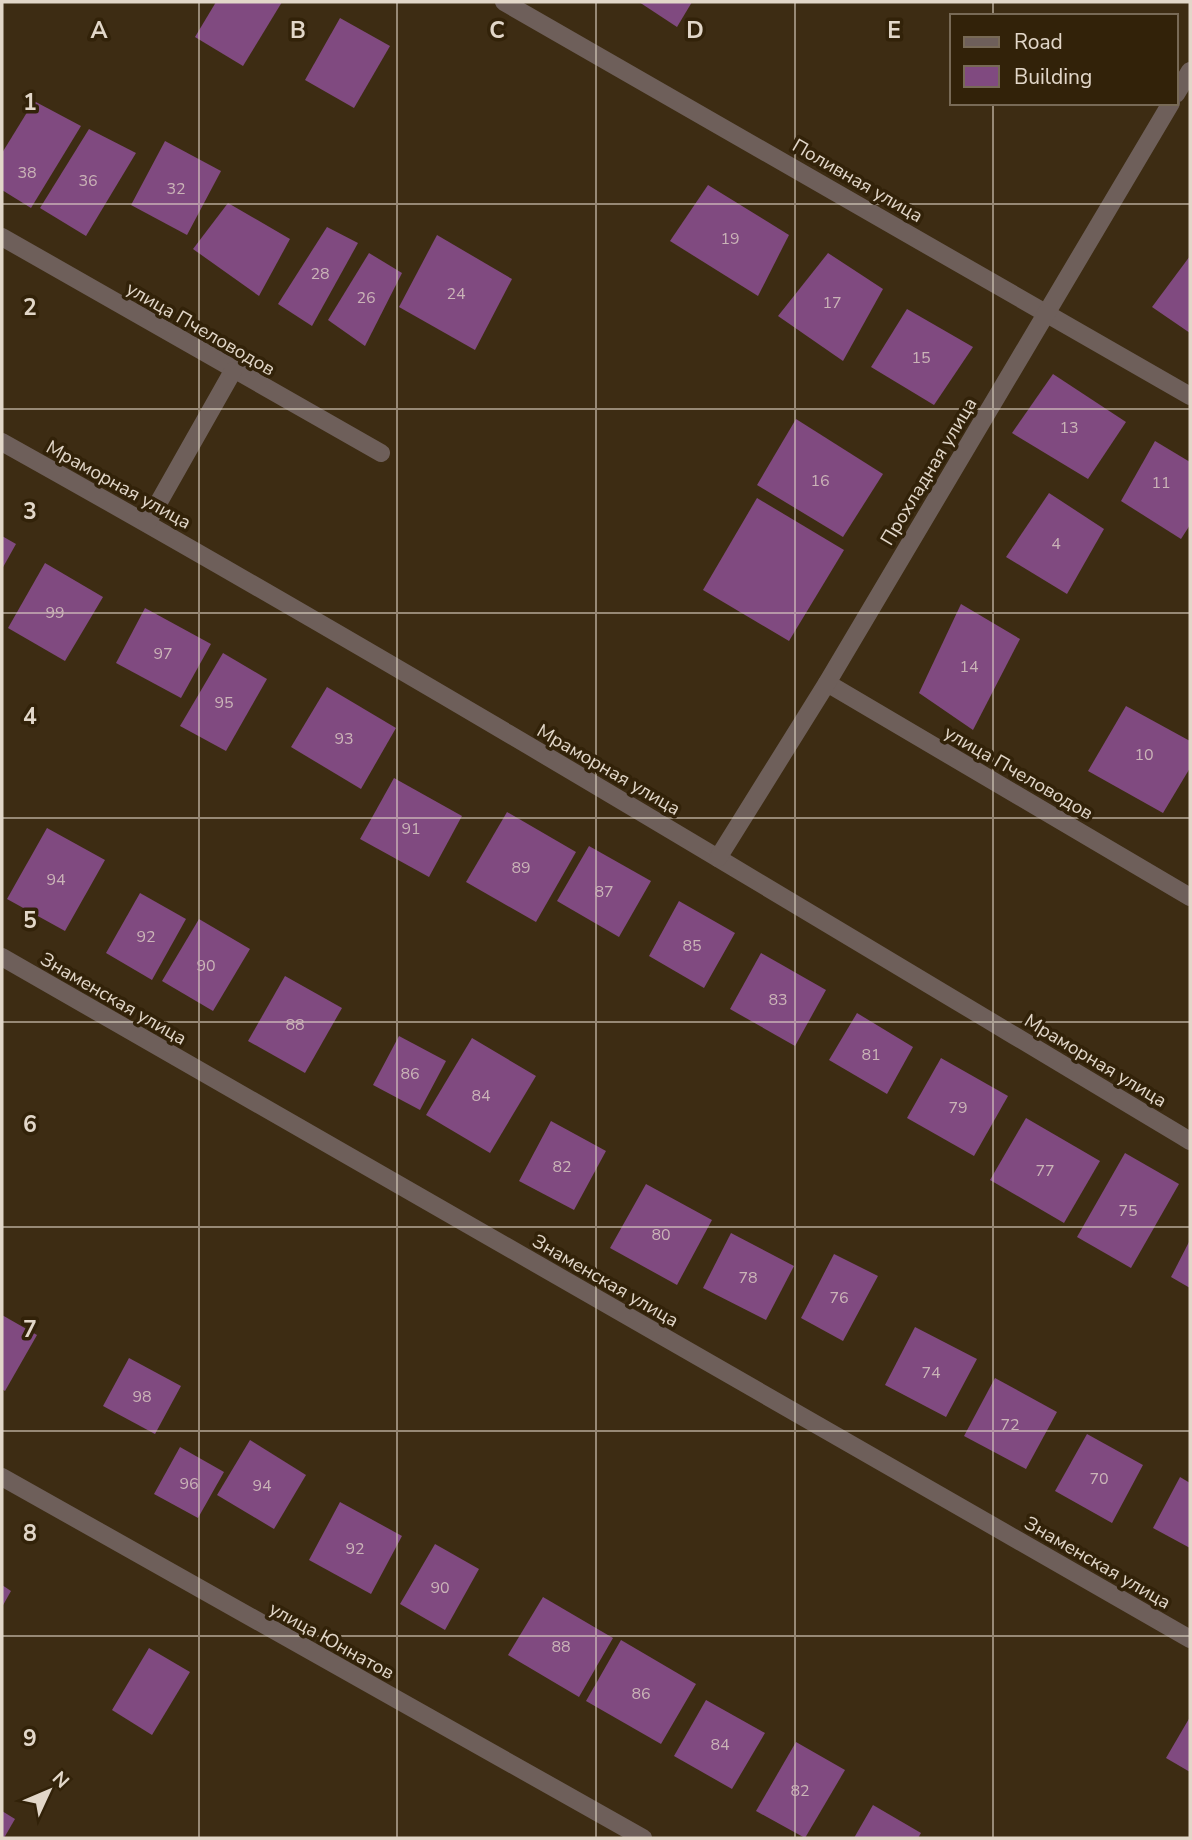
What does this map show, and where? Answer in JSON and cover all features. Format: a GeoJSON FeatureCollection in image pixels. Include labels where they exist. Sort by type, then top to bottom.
{"type":"FeatureCollection","features":[{"type":"Feature","properties":{"kind":"street","name":"Поливная улица"},"geometry":{"type":"LineString","coordinates":[[504,2],[1190,396]]}},
{"type":"Feature","properties":{"kind":"street"},"geometry":{"type":"LineString","coordinates":[[1178,91],[1190,71]]}},
{"type":"Feature","properties":{"kind":"street","name":"Прохладная улица"},"geometry":{"type":"LineString","coordinates":[[718,858],[827,683],[1170,105]]}},
{"type":"Feature","properties":{"kind":"street","name":"улица Пчеловодов"},"geometry":{"type":"LineString","coordinates":[[2,237],[381,453]]}},
{"type":"Feature","properties":{"kind":"street"},"geometry":{"type":"LineString","coordinates":[[147,523],[233,371]]}},
{"type":"Feature","properties":{"kind":"street","name":"Мраморная улица"},"geometry":{"type":"LineString","coordinates":[[2,442],[147,523],[718,858],[1190,1142]]}},
{"type":"Feature","properties":{"kind":"street","name":"улица Пчеловодов"},"geometry":{"type":"LineString","coordinates":[[827,683],[1190,897]]}},
{"type":"Feature","properties":{"kind":"street","name":"Знаменская улица"},"geometry":{"type":"LineString","coordinates":[[2,957],[1190,1639]]}},
{"type":"Feature","properties":{"kind":"street","name":"улица Юннатов"},"geometry":{"type":"LineString","coordinates":[[2,1477],[643,1838]]}},
{"type":"Feature","properties":{"kind":"building"},"geometry":{"type":"Polygon","coordinates":[[[216,2],[282,2],[243,66],[195,37],[216,2]]]}},
{"type":"Feature","properties":{"kind":"building"},"geometry":{"type":"Polygon","coordinates":[[[639,2],[692,2],[677,27],[639,2]]]}},
{"type":"Feature","properties":{"kind":"building"},"geometry":{"type":"Polygon","coordinates":[[[340,18],[390,46],[354,108],[305,80],[340,18]]]}},
{"type":"Feature","properties":{"kind":"building"},"geometry":{"type":"Polygon","coordinates":[[[34,101],[81,126],[31,208],[2,190],[2,153],[34,101]]]}},
{"type":"Feature","properties":{"kind":"building"},"geometry":{"type":"Polygon","coordinates":[[[89,129],[136,153],[86,236],[40,208],[89,129]]]}},
{"type":"Feature","properties":{"kind":"building"},"geometry":{"type":"Polygon","coordinates":[[[165,141],[221,171],[187,235],[131,205],[165,141]]]}},
{"type":"Feature","properties":{"kind":"building"},"geometry":{"type":"Polygon","coordinates":[[[708,185],[789,235],[758,296],[670,241],[708,185]]]}},
{"type":"Feature","properties":{"kind":"building"},"geometry":{"type":"Polygon","coordinates":[[[228,203],[290,239],[259,296],[193,249],[228,203]]]}},
{"type":"Feature","properties":{"kind":"building"},"geometry":{"type":"Polygon","coordinates":[[[327,227],[358,243],[312,326],[278,304],[327,227]]]}},
{"type":"Feature","properties":{"kind":"building"},"geometry":{"type":"Polygon","coordinates":[[[437,235],[512,279],[475,350],[399,307],[437,235]]]}},
{"type":"Feature","properties":{"kind":"building"},"geometry":{"type":"Polygon","coordinates":[[[369,253],[402,273],[365,346],[328,320],[369,253]]]}},
{"type":"Feature","properties":{"kind":"building"},"geometry":{"type":"Polygon","coordinates":[[[828,253],[883,289],[843,361],[778,316],[828,253]]]}},
{"type":"Feature","properties":{"kind":"building"},"geometry":{"type":"Polygon","coordinates":[[[1190,256],[1190,333],[1152,307],[1190,256]]]}},
{"type":"Feature","properties":{"kind":"building"},"geometry":{"type":"Polygon","coordinates":[[[907,309],[973,347],[934,405],[871,367],[907,309]]]}},
{"type":"Feature","properties":{"kind":"building"},"geometry":{"type":"Polygon","coordinates":[[[1053,374],[1126,422],[1088,479],[1012,433],[1053,374]]]}},
{"type":"Feature","properties":{"kind":"building"},"geometry":{"type":"Polygon","coordinates":[[[796,419],[883,474],[843,537],[757,485],[796,419]]]}},
{"type":"Feature","properties":{"kind":"building"},"geometry":{"type":"Polygon","coordinates":[[[1155,441],[1190,462],[1190,525],[1181,539],[1121,501],[1155,441]]]}},
{"type":"Feature","properties":{"kind":"building"},"geometry":{"type":"Polygon","coordinates":[[[1049,493],[1104,529],[1067,594],[1006,557],[1049,493]]]}},
{"type":"Feature","properties":{"kind":"building"},"geometry":{"type":"Polygon","coordinates":[[[757,498],[844,550],[789,641],[703,590],[757,498]]]}},
{"type":"Feature","properties":{"kind":"building"},"geometry":{"type":"Polygon","coordinates":[[[2,536],[16,544],[2,569],[2,536]]]}},
{"type":"Feature","properties":{"kind":"building"},"geometry":{"type":"Polygon","coordinates":[[[45,563],[103,597],[65,661],[8,628],[45,563]]]}},
{"type":"Feature","properties":{"kind":"building"},"geometry":{"type":"Polygon","coordinates":[[[961,604],[1020,639],[973,730],[919,693],[961,604]]]}},
{"type":"Feature","properties":{"kind":"building"},"geometry":{"type":"Polygon","coordinates":[[[145,608],[211,644],[181,698],[116,663],[145,608]]]}},
{"type":"Feature","properties":{"kind":"building"},"geometry":{"type":"Polygon","coordinates":[[[223,653],[267,679],[226,751],[180,726],[223,653]]]}},
{"type":"Feature","properties":{"kind":"building"},"geometry":{"type":"Polygon","coordinates":[[[327,687],[396,728],[361,789],[291,747],[327,687]]]}},
{"type":"Feature","properties":{"kind":"building"},"geometry":{"type":"Polygon","coordinates":[[[1126,706],[1190,741],[1190,768],[1163,813],[1088,771],[1126,706]]]}},
{"type":"Feature","properties":{"kind":"building"},"geometry":{"type":"Polygon","coordinates":[[[394,778],[462,816],[429,877],[360,839],[394,778]]]}},
{"type":"Feature","properties":{"kind":"building"},"geometry":{"type":"Polygon","coordinates":[[[507,812],[576,852],[536,922],[466,882],[507,812]]]}},
{"type":"Feature","properties":{"kind":"building"},"geometry":{"type":"Polygon","coordinates":[[[47,828],[105,860],[65,931],[7,899],[47,828]]]}},
{"type":"Feature","properties":{"kind":"building"},"geometry":{"type":"Polygon","coordinates":[[[589,846],[651,881],[619,937],[557,901],[589,846]]]}},
{"type":"Feature","properties":{"kind":"building"},"geometry":{"type":"Polygon","coordinates":[[[140,893],[186,919],[152,980],[106,953],[140,893]]]}},
{"type":"Feature","properties":{"kind":"building"},"geometry":{"type":"Polygon","coordinates":[[[679,901],[735,933],[704,988],[649,956],[679,901]]]}},
{"type":"Feature","properties":{"kind":"building"},"geometry":{"type":"Polygon","coordinates":[[[199,919],[250,949],[213,1011],[162,981],[199,919]]]}},
{"type":"Feature","properties":{"kind":"building"},"geometry":{"type":"Polygon","coordinates":[[[761,953],[826,990],[795,1046],[730,1009],[761,953]]]}},
{"type":"Feature","properties":{"kind":"building"},"geometry":{"type":"Polygon","coordinates":[[[285,976],[342,1008],[305,1073],[248,1041],[285,976]]]}},
{"type":"Feature","properties":{"kind":"building"},"geometry":{"type":"Polygon","coordinates":[[[857,1013],[913,1047],[887,1094],[829,1060],[857,1013]]]}},
{"type":"Feature","properties":{"kind":"building"},"geometry":{"type":"Polygon","coordinates":[[[399,1036],[446,1061],[420,1110],[373,1085],[399,1036]]]}},
{"type":"Feature","properties":{"kind":"building"},"geometry":{"type":"Polygon","coordinates":[[[472,1038],[536,1076],[490,1153],[426,1115],[472,1038]]]}},
{"type":"Feature","properties":{"kind":"building"},"geometry":{"type":"Polygon","coordinates":[[[941,1058],[1008,1096],[974,1156],[907,1118],[941,1058]]]}},
{"type":"Feature","properties":{"kind":"building"},"geometry":{"type":"Polygon","coordinates":[[[1026,1118],[1100,1161],[1064,1223],[990,1180],[1026,1118]]]}},
{"type":"Feature","properties":{"kind":"building"},"geometry":{"type":"Polygon","coordinates":[[[551,1121],[606,1151],[574,1210],[519,1181],[551,1121]]]}},
{"type":"Feature","properties":{"kind":"building"},"geometry":{"type":"Polygon","coordinates":[[[1125,1153],[1179,1184],[1131,1268],[1077,1237],[1125,1153]]]}},
{"type":"Feature","properties":{"kind":"building"},"geometry":{"type":"Polygon","coordinates":[[[646,1184],[712,1220],[677,1285],[610,1248],[646,1184]]]}},
{"type":"Feature","properties":{"kind":"building"},"geometry":{"type":"Polygon","coordinates":[[[731,1233],[794,1266],[766,1320],[703,1288],[731,1233]]]}},
{"type":"Feature","properties":{"kind":"building"},"geometry":{"type":"Polygon","coordinates":[[[1190,1240],[1190,1288],[1171,1277],[1190,1240]]]}},
{"type":"Feature","properties":{"kind":"building"},"geometry":{"type":"Polygon","coordinates":[[[834,1254],[878,1276],[843,1341],[801,1318],[834,1254]]]}},
{"type":"Feature","properties":{"kind":"building"},"geometry":{"type":"Polygon","coordinates":[[[2,1315],[37,1335],[5,1391],[2,1389],[2,1315]]]}},
{"type":"Feature","properties":{"kind":"building"},"geometry":{"type":"Polygon","coordinates":[[[915,1327],[977,1359],[946,1417],[885,1385],[915,1327]]]}},
{"type":"Feature","properties":{"kind":"building"},"geometry":{"type":"Polygon","coordinates":[[[129,1358],[181,1386],[155,1434],[103,1406],[129,1358]]]}},
{"type":"Feature","properties":{"kind":"building"},"geometry":{"type":"Polygon","coordinates":[[[995,1378],[1057,1412],[1026,1469],[964,1436],[995,1378]]]}},
{"type":"Feature","properties":{"kind":"building"},"geometry":{"type":"Polygon","coordinates":[[[1087,1434],[1143,1465],[1112,1523],[1055,1491],[1087,1434]]]}},
{"type":"Feature","properties":{"kind":"building"},"geometry":{"type":"Polygon","coordinates":[[[250,1440],[306,1475],[274,1529],[217,1495],[250,1440]]]}},
{"type":"Feature","properties":{"kind":"building"},"geometry":{"type":"Polygon","coordinates":[[[180,1447],[224,1472],[198,1518],[154,1494],[180,1447]]]}},
{"type":"Feature","properties":{"kind":"building"},"geometry":{"type":"Polygon","coordinates":[[[1180,1477],[1190,1483],[1190,1548],[1153,1528],[1180,1477]]]}},
{"type":"Feature","properties":{"kind":"building"},"geometry":{"type":"Polygon","coordinates":[[[340,1502],[402,1536],[371,1594],[309,1560],[340,1502]]]}},
{"type":"Feature","properties":{"kind":"building"},"geometry":{"type":"Polygon","coordinates":[[[435,1544],[479,1569],[445,1630],[400,1604],[435,1544]]]}},
{"type":"Feature","properties":{"kind":"building"},"geometry":{"type":"Polygon","coordinates":[[[2,1585],[11,1591],[2,1607],[2,1585]]]}},
{"type":"Feature","properties":{"kind":"building"},"geometry":{"type":"Polygon","coordinates":[[[543,1597],[613,1638],[579,1697],[508,1655],[543,1597]]]}},
{"type":"Feature","properties":{"kind":"building"},"geometry":{"type":"Polygon","coordinates":[[[621,1640],[696,1684],[661,1744],[586,1701],[621,1640]]]}},
{"type":"Feature","properties":{"kind":"building"},"geometry":{"type":"Polygon","coordinates":[[[149,1648],[190,1672],[152,1735],[112,1710],[149,1648]]]}},
{"type":"Feature","properties":{"kind":"building"},"geometry":{"type":"Polygon","coordinates":[[[706,1700],[765,1733],[732,1789],[674,1756],[706,1700]]]}},
{"type":"Feature","properties":{"kind":"building"},"geometry":{"type":"Polygon","coordinates":[[[1190,1717],[1190,1772],[1166,1758],[1190,1717]]]}},
{"type":"Feature","properties":{"kind":"building"},"geometry":{"type":"Polygon","coordinates":[[[796,1742],[845,1770],[805,1838],[756,1811],[796,1742]]]}},
{"type":"Feature","properties":{"kind":"building"},"geometry":{"type":"Polygon","coordinates":[[[873,1805],[921,1833],[918,1838],[854,1838],[873,1805]]]}},
{"type":"Feature","properties":{"kind":"building"},"geometry":{"type":"Polygon","coordinates":[[[2,1811],[15,1819],[4,1838],[2,1838],[2,1811]]]}}]}
